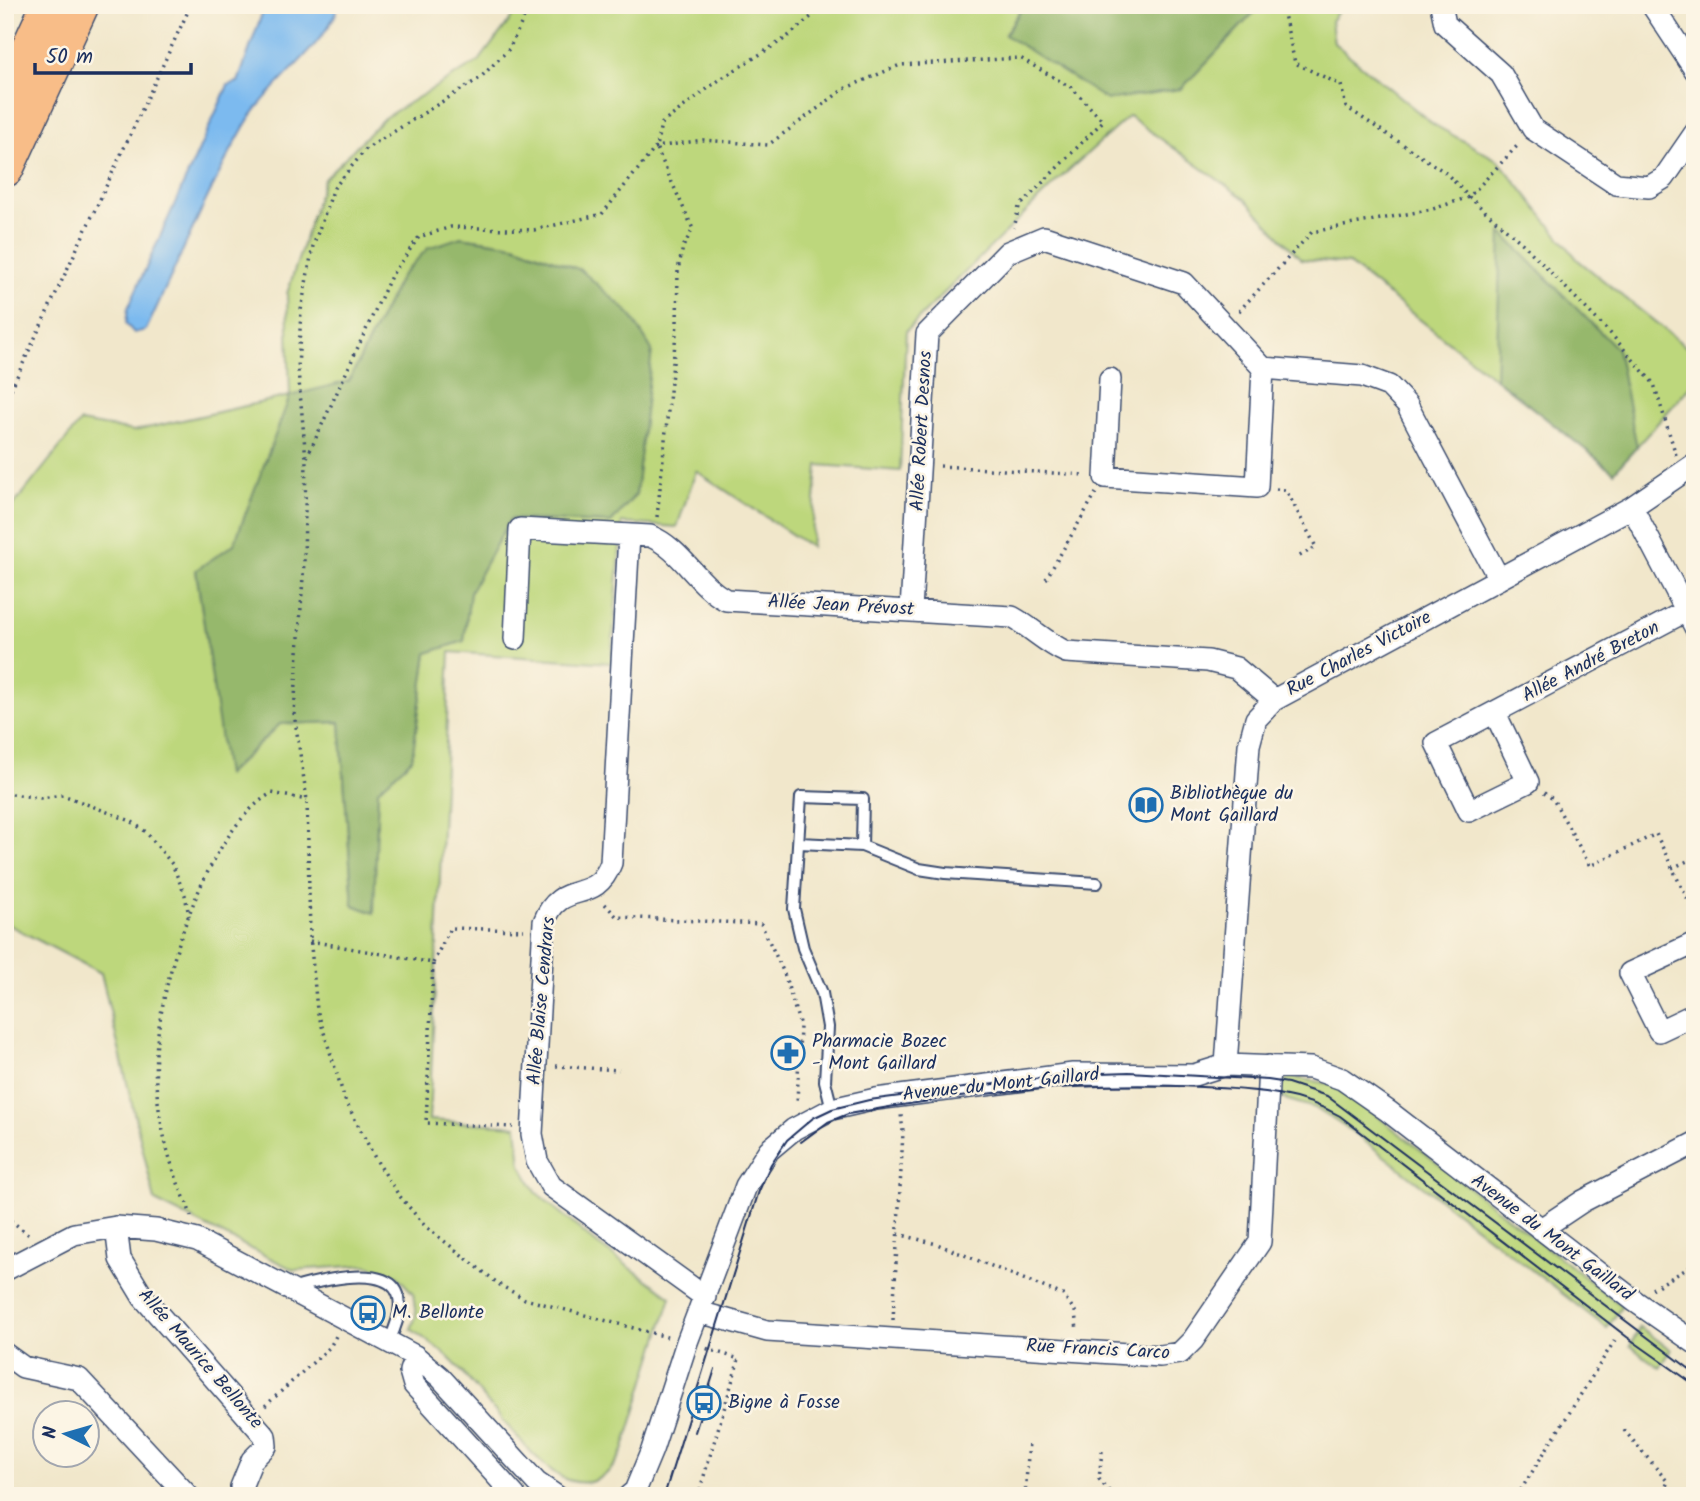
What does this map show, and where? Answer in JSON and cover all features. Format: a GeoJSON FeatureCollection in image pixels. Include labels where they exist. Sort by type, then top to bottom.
{"type":"FeatureCollection","features":[{"type":"Feature","properties":{"kind":"highway"},"geometry":{"type":"LineString","coordinates":[[5,103],[50,5]]}},
{"type":"Feature","properties":{"kind":"highway"},"geometry":{"type":"LineString","coordinates":[[5,168],[80,5]]}},
{"type":"Feature","properties":{"kind":"street"},"geometry":{"type":"LineString","coordinates":[[1441,5],[1445,24],[1501,74],[1532,130],[1616,184],[1649,187],[1664,178],[1695,134]]}},
{"type":"Feature","properties":{"kind":"street"},"geometry":{"type":"LineString","coordinates":[[1652,5],[1695,70]]}},
{"type":"Feature","properties":{"kind":"street","name":"Allée Robert Desnos"},"geometry":{"type":"LineString","coordinates":[[911,610],[927,334],[1007,252],[1044,237],[1184,283],[1263,368]]}},
{"type":"Feature","properties":{"kind":"street"},"geometry":{"type":"LineString","coordinates":[[1110,379],[1105,477],[1257,487],[1263,368],[1362,376],[1389,386],[1407,405],[1499,579]]}},
{"type":"Feature","properties":{"kind":"street","name":"Rue Charles Victoire"},"geometry":{"type":"LineString","coordinates":[[1226,1065],[1249,745],[1256,719],[1274,700],[1632,507],[1691,467]]}},
{"type":"Feature","properties":{"kind":"street"},"geometry":{"type":"LineString","coordinates":[[1632,507],[1690,619]]}},
{"type":"Feature","properties":{"kind":"street"},"geometry":{"type":"LineString","coordinates":[[515,639],[520,529],[639,535],[611,863],[606,878],[593,889]]}},
{"type":"Feature","properties":{"kind":"street","name":"Allée Jean Prévost"},"geometry":{"type":"LineString","coordinates":[[639,535],[666,542],[709,591],[726,600],[1013,617],[1029,626],[1051,646],[1066,652],[1208,661],[1236,668],[1274,700]]}},
{"type":"Feature","properties":{"kind":"street","name":"Allée André Breton"},"geometry":{"type":"LineString","coordinates":[[1528,782],[1469,811],[1436,743],[1690,619]]}},
{"type":"Feature","properties":{"kind":"street"},"geometry":{"type":"LineString","coordinates":[[1495,713],[1528,782]]}},
{"type":"Feature","properties":{"kind":"street","name":"Allée Blaise Cendrars"},"geometry":{"type":"LineString","coordinates":[[593,889],[560,897],[550,907],[544,931],[532,1128],[537,1161],[551,1186],[702,1305]]}},
{"type":"Feature","properties":{"kind":"street"},"geometry":{"type":"LineString","coordinates":[[1695,943],[1630,973],[1659,1031],[1695,1014]]}},
{"type":"Feature","properties":{"kind":"street","name":"Avenue du Mont Gaillard"},"geometry":{"type":"LineString","coordinates":[[629,1496],[635,1491],[652,1450],[687,1342],[746,1186],[769,1150],[794,1129],[832,1109],[898,1096],[1073,1074],[1194,1075],[1226,1065],[1311,1069],[1342,1079],[1636,1302],[1695,1343]]}},
{"type":"Feature","properties":{"kind":"street","name":"Rue Francis Carco"},"geometry":{"type":"LineString","coordinates":[[702,1305],[744,1326],[767,1331],[1160,1356],[1180,1353],[1260,1242],[1269,1066]]}},
{"type":"Feature","properties":{"kind":"street"},"geometry":{"type":"LineString","coordinates":[[1541,1229],[1583,1201],[1695,1143]]}},
{"type":"Feature","properties":{"kind":"street"},"geometry":{"type":"LineString","coordinates":[[5,1269],[74,1234],[116,1227],[156,1230],[197,1240],[415,1356],[440,1377],[537,1483],[556,1496]]}},
{"type":"Feature","properties":{"kind":"street","name":"Allée Maurice Bellonte"},"geometry":{"type":"LineString","coordinates":[[116,1227],[120,1259],[143,1297],[265,1436],[266,1446],[252,1460],[242,1487]]}},
{"type":"Feature","properties":{"kind":"street"},"geometry":{"type":"LineString","coordinates":[[5,1354],[23,1367],[79,1379],[188,1496]]}},
{"type":"Feature","properties":{"kind":"street"},"geometry":{"type":"LineString","coordinates":[[415,1356],[410,1371],[414,1385],[516,1496]]}},
{"type":"Feature","properties":{"kind":"lane"},"geometry":{"type":"LineString","coordinates":[[832,1109],[825,1081],[828,1027],[822,993],[803,948],[794,909],[802,797],[863,799],[862,846]]}},
{"type":"Feature","properties":{"kind":"lane"},"geometry":{"type":"LineString","coordinates":[[799,843],[862,846],[932,871],[1097,883]]}},
{"type":"Feature","properties":{"kind":"lane"},"geometry":{"type":"LineString","coordinates":[[291,1289],[345,1276],[364,1276],[385,1283],[401,1300],[402,1312],[389,1341]]}},
{"type":"Feature","properties":{"kind":"path"},"geometry":{"type":"LineString","coordinates":[[5,402],[191,5]]}},
{"type":"Feature","properties":{"kind":"path"},"geometry":{"type":"LineString","coordinates":[[530,5],[509,48],[480,78],[366,149],[334,188],[313,246],[301,310],[299,370],[306,459],[304,562],[294,713],[307,800],[310,941],[317,1010],[345,1100],[398,1194],[425,1226],[500,1285],[525,1299],[687,1342]]}},
{"type":"Feature","properties":{"kind":"path"},"geometry":{"type":"LineString","coordinates":[[306,459],[391,276],[419,237],[451,228],[534,230],[602,214],[656,147],[661,124],[719,80],[786,38],[825,5]]}},
{"type":"Feature","properties":{"kind":"path"},"geometry":{"type":"LineString","coordinates":[[1287,5],[1283,10],[1295,63],[1341,85],[1346,107],[1446,173],[1469,197],[1523,243],[1611,334],[1654,384],[1672,450],[1691,467]]}},
{"type":"Feature","properties":{"kind":"path"},"geometry":{"type":"LineString","coordinates":[[656,147],[703,140],[768,145],[844,89],[900,65],[1020,58],[1072,88],[1102,121],[1019,207],[1007,252]]}},
{"type":"Feature","properties":{"kind":"path"},"geometry":{"type":"LineString","coordinates":[[1226,326],[1312,232],[1433,209],[1469,197],[1532,130]]}},
{"type":"Feature","properties":{"kind":"path"},"geometry":{"type":"LineString","coordinates":[[639,535],[660,509],[661,453],[677,324],[678,270],[684,247],[693,229],[656,147]]}},
{"type":"Feature","properties":{"kind":"path"},"geometry":{"type":"LineString","coordinates":[[919,477],[943,464],[1105,477],[1046,579]]}},
{"type":"Feature","properties":{"kind":"path"},"geometry":{"type":"LineString","coordinates":[[1257,487],[1286,490],[1316,547],[1296,558]]}},
{"type":"Feature","properties":{"kind":"path"},"geometry":{"type":"LineString","coordinates":[[1528,782],[1553,799],[1590,866],[1656,834],[1695,915]]}},
{"type":"Feature","properties":{"kind":"path"},"geometry":{"type":"LineString","coordinates":[[5,793],[40,798],[63,795],[131,821],[146,832],[172,864],[185,895],[189,916]]}},
{"type":"Feature","properties":{"kind":"path"},"geometry":{"type":"LineString","coordinates":[[197,1240],[189,1206],[176,1180],[163,1135],[155,1082],[156,1034],[164,986],[189,916],[222,849],[242,818],[258,801],[272,793],[307,800]]}},
{"type":"Feature","properties":{"kind":"path"},"geometry":{"type":"LineString","coordinates":[[1672,868],[1692,859],[1695,864]]}},
{"type":"Feature","properties":{"kind":"path"},"geometry":{"type":"LineString","coordinates":[[593,889],[617,917],[761,924],[784,973],[800,1026],[796,1110]]}},
{"type":"Feature","properties":{"kind":"path"},"geometry":{"type":"LineString","coordinates":[[532,1128],[426,1123],[433,963],[450,928],[544,931]]}},
{"type":"Feature","properties":{"kind":"path"},"geometry":{"type":"LineString","coordinates":[[310,941],[433,963]]}},
{"type":"Feature","properties":{"kind":"path"},"geometry":{"type":"LineString","coordinates":[[536,1065],[618,1070]]}},
{"type":"Feature","properties":{"kind":"path"},"geometry":{"type":"LineString","coordinates":[[892,1339],[903,1132],[898,1096]]}},
{"type":"Feature","properties":{"kind":"path"},"geometry":{"type":"LineString","coordinates":[[5,1216],[46,1248]]}},
{"type":"Feature","properties":{"kind":"path"},"geometry":{"type":"LineString","coordinates":[[897,1234],[937,1244],[1063,1295],[1075,1311],[1077,1350]]}},
{"type":"Feature","properties":{"kind":"path"},"geometry":{"type":"LineString","coordinates":[[1636,1302],[1662,1281],[1695,1264]]}},
{"type":"Feature","properties":{"kind":"path"},"geometry":{"type":"LineString","coordinates":[[251,1419],[330,1347],[345,1318]]}},
{"type":"Feature","properties":{"kind":"path"},"geometry":{"type":"LineString","coordinates":[[1517,1496],[1615,1340]]}},
{"type":"Feature","properties":{"kind":"path"},"geometry":{"type":"LineString","coordinates":[[698,1496],[739,1359],[720,1353]]}},
{"type":"Feature","properties":{"kind":"path"},"geometry":{"type":"LineString","coordinates":[[1624,1430],[1668,1482],[1661,1496]]}},
{"type":"Feature","properties":{"kind":"path"},"geometry":{"type":"LineString","coordinates":[[1025,1496],[1029,1442]]}},
{"type":"Feature","properties":{"kind":"path"},"geometry":{"type":"LineString","coordinates":[[1102,1451],[1099,1479],[1113,1496]]}},
{"type":"Feature","properties":{"kind":"green space"},"geometry":{"type":"Polygon","coordinates":[[[515,5],[1024,5],[1005,34],[1181,89],[1261,5],[1343,5],[1331,21],[1334,43],[1433,124],[1499,161],[1578,260],[1695,354],[1695,381],[1614,472],[1349,264],[1301,259],[1245,199],[1129,116],[1058,180],[906,331],[900,471],[818,465],[811,547],[696,471],[677,527],[622,523],[611,663],[450,652],[429,1120],[517,1126],[521,1165],[536,1192],[597,1244],[671,1297],[623,1451],[608,1472],[594,1481],[586,1482],[568,1480],[541,1461],[453,1362],[411,1329],[416,1316],[413,1293],[397,1276],[366,1265],[294,1270],[155,1201],[101,973],[5,923],[5,516],[80,422],[134,431],[290,396],[287,294],[324,179],[384,118],[479,61],[513,16],[515,5]],[[461,237],[401,276],[349,381],[234,545],[196,571],[227,775],[280,724],[340,722],[353,905],[373,912],[378,789],[412,759],[427,653],[464,641],[470,592],[510,519],[611,523],[636,494],[651,350],[581,270],[514,245],[461,237]]]}},
{"type":"Feature","properties":{"kind":"green space"},"geometry":{"type":"Polygon","coordinates":[[[1024,5],[1111,5],[1148,12],[1183,5],[1261,5],[1181,89],[1107,100],[1005,35],[1024,5]]]}},
{"type":"Feature","properties":{"kind":"green space"},"geometry":{"type":"Polygon","coordinates":[[[1501,232],[1617,349],[1637,447],[1614,472],[1496,379],[1501,232]]]}},
{"type":"Feature","properties":{"kind":"green space"},"geometry":{"type":"Polygon","coordinates":[[[461,237],[514,245],[581,270],[630,314],[652,350],[636,494],[611,523],[510,519],[470,592],[464,641],[427,653],[412,759],[378,790],[374,913],[353,905],[340,722],[280,724],[226,775],[196,570],[234,544],[290,396],[349,381],[401,276],[428,248],[461,237]]]}},
{"type":"Feature","properties":{"kind":"green space"},"geometry":{"type":"Polygon","coordinates":[[[1289,1077],[1332,1084],[1354,1098],[1622,1306],[1607,1328],[1353,1132],[1315,1108],[1278,1097],[1280,1086],[1289,1077]]]}},
{"type":"Feature","properties":{"kind":"green space"},"geometry":{"type":"Polygon","coordinates":[[[1640,1327],[1671,1350],[1660,1368],[1630,1346],[1640,1327]]]}},
{"type":"Feature","properties":{"kind":"water"},"geometry":{"type":"Polygon","coordinates":[[[265,5],[334,5],[337,11],[319,40],[266,97],[244,127],[205,202],[146,330],[134,333],[126,324],[128,308],[228,85],[238,82],[265,5]]]}},
{"type":"Feature","properties":{"kind":"tram line"},"geometry":{"type":"LineString","coordinates":[[664,1496],[759,1191],[771,1164],[787,1140],[813,1118],[832,1109],[869,1100],[1073,1074],[1129,1072],[1268,1080],[1288,1083],[1327,1096],[1695,1373]]}},
{"type":"Feature","properties":{"kind":"tram line"},"geometry":{"type":"LineString","coordinates":[[801,1142],[828,1122],[848,1114],[1025,1090],[1158,1085],[1238,1089],[1307,1101],[1340,1116],[1627,1337],[1695,1385]]}},
{"type":"Feature","properties":{"kind":"tram line"},"geometry":{"type":"LineString","coordinates":[[695,1432],[715,1369]]}},
{"type":"Feature","properties":{"kind":"place","name":"Bibliothèque du Mont Gaillard"},"geometry":{"type":"Point","coordinates":[1146,805]}},
{"type":"Feature","properties":{"kind":"place","name":"Pharmacie Bozec - Mont Gaillard"},"geometry":{"type":"Point","coordinates":[788,1053]}},
{"type":"Feature","properties":{"kind":"place","name":"M. Bellonte"},"geometry":{"type":"Point","coordinates":[368,1313]}},
{"type":"Feature","properties":{"kind":"place","name":"Bigne à Fosse"},"geometry":{"type":"Point","coordinates":[704,1403]}}]}
